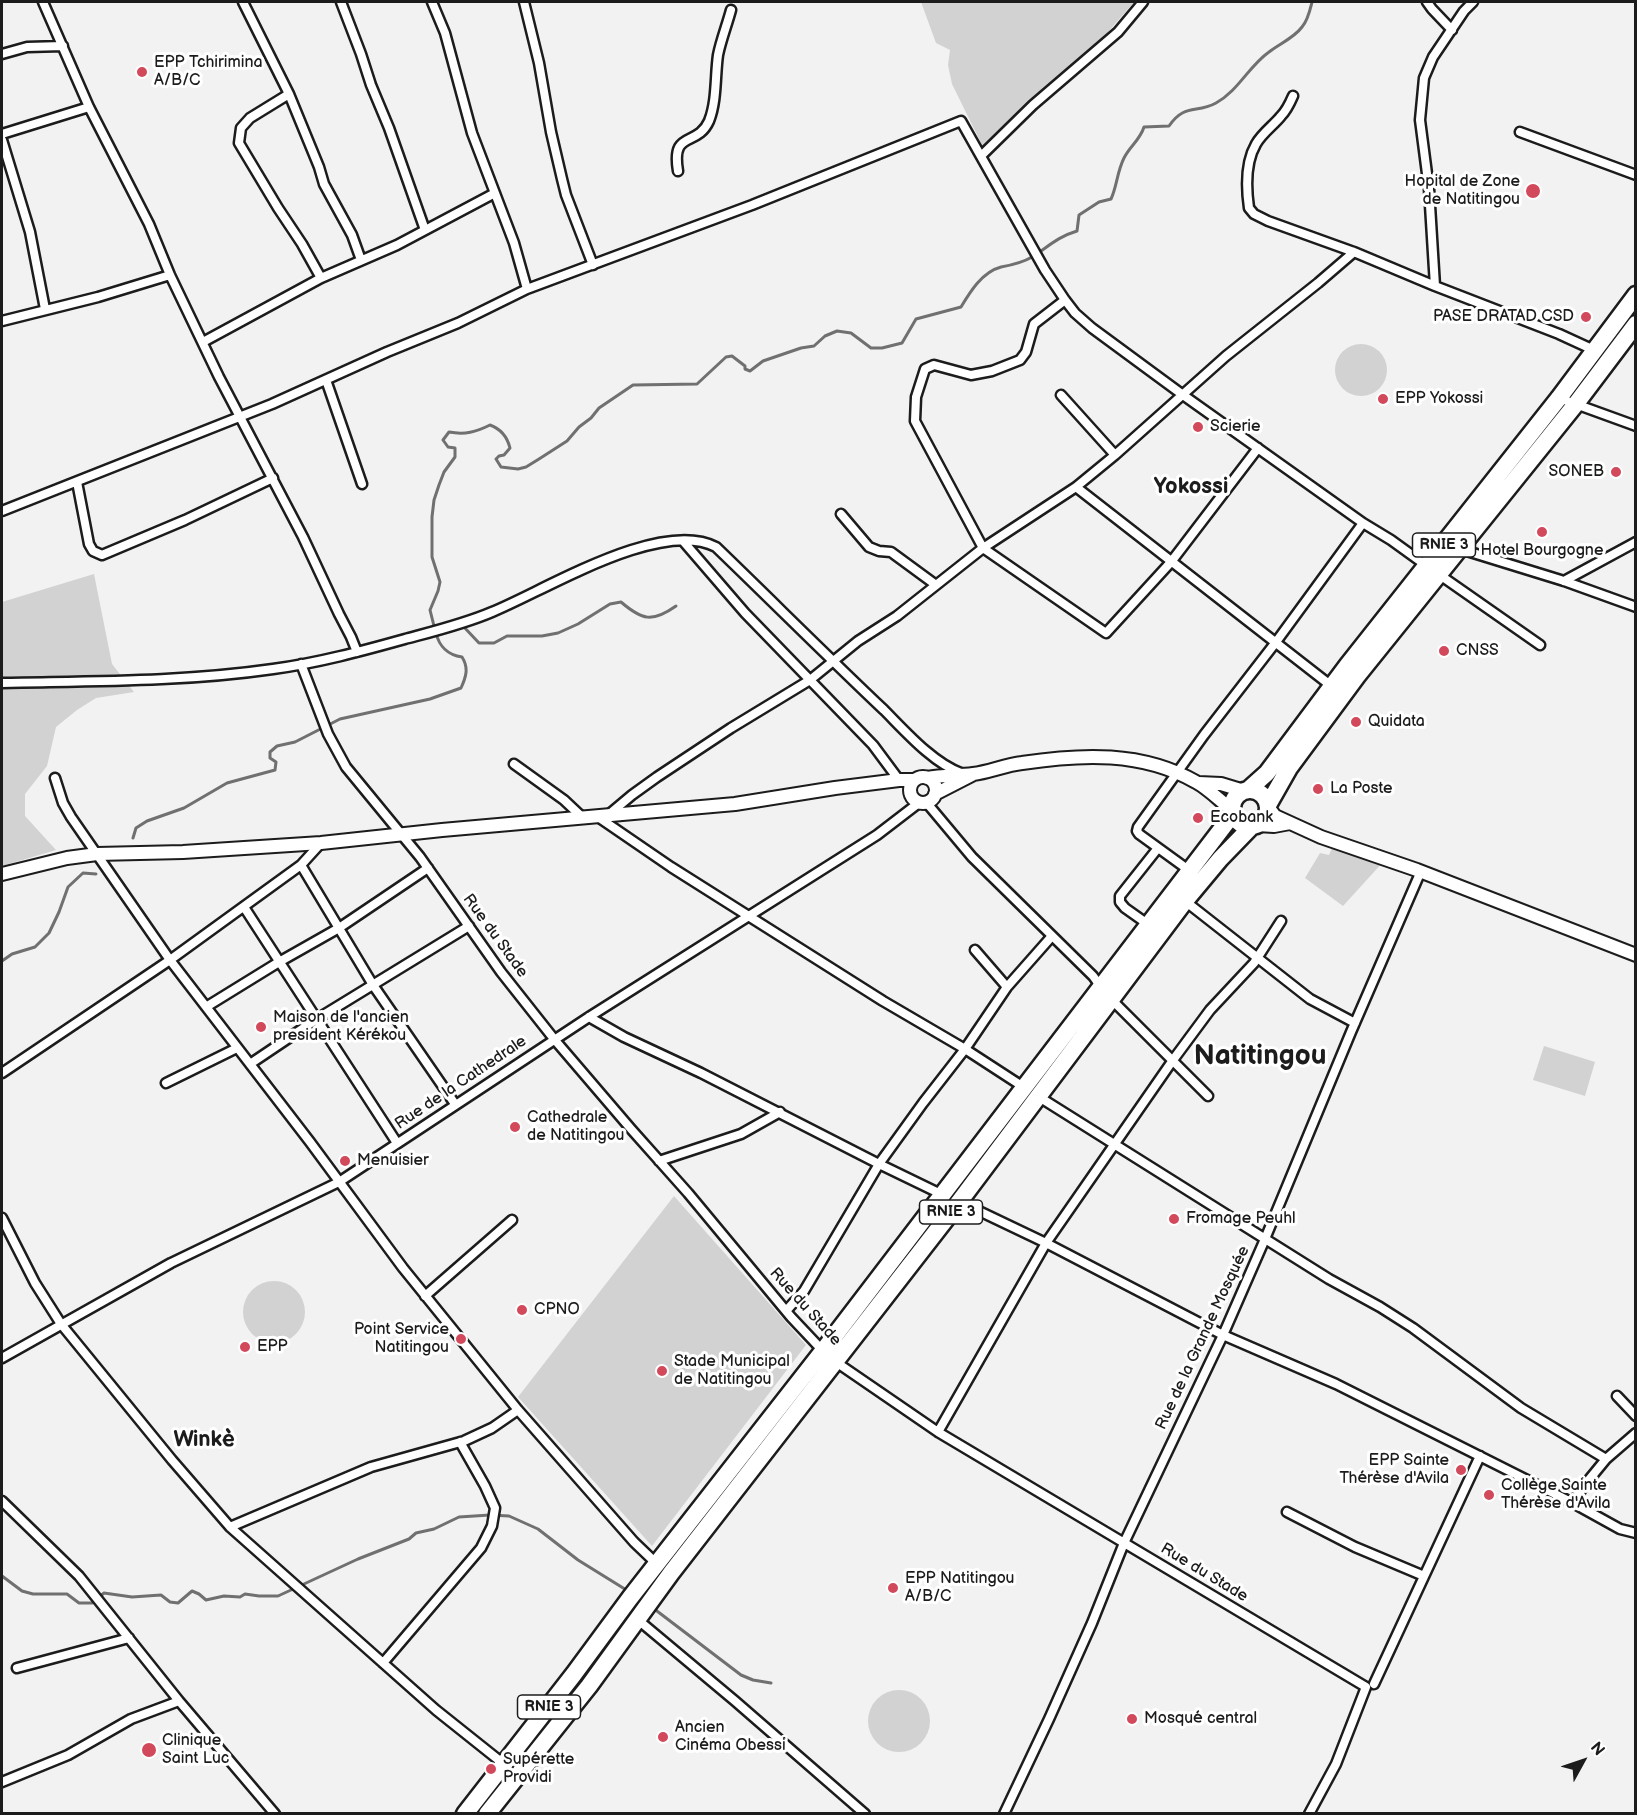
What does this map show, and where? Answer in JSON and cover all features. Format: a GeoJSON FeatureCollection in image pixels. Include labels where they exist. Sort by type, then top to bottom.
{"type":"FeatureCollection","features":[{"type":"Feature","properties":{"kind":"highway","name":"RNIE 3"},"geometry":{"type":"LineString","coordinates":[[1453,546],[1635,295]]}},
{"type":"Feature","properties":{"kind":"highway","name":"RNIE 3"},"geometry":{"type":"LineString","coordinates":[[1106,993],[1149,925],[1233,812],[1236,797],[1267,773],[1338,691],[1357,676],[1433,570],[1575,405],[1635,324]]}},
{"type":"Feature","properties":{"kind":"highway","name":"RNIE 3"},"geometry":{"type":"LineString","coordinates":[[487,1814],[589,1686],[644,1610],[664,1569],[829,1357],[959,1202],[1031,1092],[1106,993],[1220,859],[1266,816],[1268,806],[1289,768],[1338,691]]}},
{"type":"Feature","properties":{"kind":"highway"},"geometry":{"type":"LineString","coordinates":[[1246,791],[1254,790],[1263,795],[1268,806]]}},
{"type":"Feature","properties":{"kind":"highway"},"geometry":{"type":"LineString","coordinates":[[1233,812],[1242,824],[1255,825]]}},
{"type":"Feature","properties":{"kind":"highway","name":"RNIE 3"},"geometry":{"type":"LineString","coordinates":[[829,1357],[942,1194],[1031,1092]]}},
{"type":"Feature","properties":{"kind":"highway","name":"RNIE 3"},"geometry":{"type":"LineString","coordinates":[[465,1814],[634,1594],[664,1569]]}},
{"type":"Feature","properties":{"kind":"highway"},"geometry":{"type":"LineString","coordinates":[[574,1674],[589,1686]]}},
{"type":"Feature","properties":{"kind":"street"},"geometry":{"type":"LineString","coordinates":[[43,2],[89,107],[149,224],[171,275],[240,417],[319,569],[357,652]]}},
{"type":"Feature","properties":{"kind":"street"},"geometry":{"type":"LineString","coordinates":[[243,2],[290,94],[316,157],[324,184],[352,235],[361,260]]}},
{"type":"Feature","properties":{"kind":"street"},"geometry":{"type":"LineString","coordinates":[[341,2],[425,230]]}},
{"type":"Feature","properties":{"kind":"street"},"geometry":{"type":"LineString","coordinates":[[432,2],[445,33],[472,133],[514,243],[527,289]]}},
{"type":"Feature","properties":{"kind":"street"},"geometry":{"type":"LineString","coordinates":[[524,2],[566,195],[593,265]]}},
{"type":"Feature","properties":{"kind":"street"},"geometry":{"type":"LineString","coordinates":[[981,156],[1034,105],[1118,32],[1143,2]]}},
{"type":"Feature","properties":{"kind":"street"},"geometry":{"type":"LineString","coordinates":[[1427,2],[1452,30]]}},
{"type":"Feature","properties":{"kind":"street"},"geometry":{"type":"LineString","coordinates":[[1435,285],[1429,189],[1420,106],[1426,71],[1433,57],[1464,11],[1473,2]]}},
{"type":"Feature","properties":{"kind":"street"},"geometry":{"type":"LineString","coordinates":[[678,171],[676,156],[678,149],[683,142],[704,130],[712,111],[719,54],[731,10]]}},
{"type":"Feature","properties":{"kind":"street"},"geometry":{"type":"LineString","coordinates":[[2,54],[27,47],[63,46]]}},
{"type":"Feature","properties":{"kind":"street"},"geometry":{"type":"LineString","coordinates":[[290,94],[250,118],[241,128],[239,143],[321,278]]}},
{"type":"Feature","properties":{"kind":"street"},"geometry":{"type":"LineString","coordinates":[[1293,96],[1282,116],[1256,143],[1247,172],[1249,208],[1254,214],[1559,334],[1610,357]]}},
{"type":"Feature","properties":{"kind":"street"},"geometry":{"type":"LineString","coordinates":[[2,134],[89,107]]}},
{"type":"Feature","properties":{"kind":"street"},"geometry":{"type":"LineString","coordinates":[[2,511],[240,417],[458,323],[527,289],[752,205],[961,121],[1045,270],[1065,300],[1092,328],[1363,523],[1540,645]]}},
{"type":"Feature","properties":{"kind":"street"},"geometry":{"type":"LineString","coordinates":[[1520,132],[1635,176]]}},
{"type":"Feature","properties":{"kind":"street"},"geometry":{"type":"LineString","coordinates":[[2,140],[30,232],[45,309]]}},
{"type":"Feature","properties":{"kind":"street"},"geometry":{"type":"LineString","coordinates":[[203,342],[321,278],[397,245],[495,193]]}},
{"type":"Feature","properties":{"kind":"street"},"geometry":{"type":"LineString","coordinates":[[602,816],[731,728],[810,680],[858,640],[897,616],[983,548],[1076,487],[1226,356],[1354,252]]}},
{"type":"Feature","properties":{"kind":"street"},"geometry":{"type":"LineString","coordinates":[[2,321],[98,297],[171,275]]}},
{"type":"Feature","properties":{"kind":"street"},"geometry":{"type":"LineString","coordinates":[[1065,300],[1034,324],[1026,352],[1020,360],[992,371],[971,375],[934,365],[925,369],[916,397],[915,421],[983,548],[1106,633],[1171,562],[1258,448]]}},
{"type":"Feature","properties":{"kind":"street"},"geometry":{"type":"LineString","coordinates":[[326,380],[362,484]]}},
{"type":"Feature","properties":{"kind":"street"},"geometry":{"type":"LineString","coordinates":[[1062,395],[1115,455]]}},
{"type":"Feature","properties":{"kind":"street"},"geometry":{"type":"LineString","coordinates":[[1559,398],[1635,426]]}},
{"type":"Feature","properties":{"kind":"street"},"geometry":{"type":"LineString","coordinates":[[77,482],[89,544],[93,551],[102,555],[185,520],[273,478]]}},
{"type":"Feature","properties":{"kind":"street"},"geometry":{"type":"LineString","coordinates":[[1076,487],[1338,691]]}},
{"type":"Feature","properties":{"kind":"street"},"geometry":{"type":"LineString","coordinates":[[841,514],[869,547],[891,552],[936,585]]}},
{"type":"Feature","properties":{"kind":"street"},"geometry":{"type":"LineString","coordinates":[[1190,871],[1137,831],[1218,716],[1276,642],[1363,523]]}},
{"type":"Feature","properties":{"kind":"street"},"geometry":{"type":"LineString","coordinates":[[683,541],[745,613],[873,745],[899,780]]}},
{"type":"Feature","properties":{"kind":"street"},"geometry":{"type":"LineString","coordinates":[[2,683],[190,678],[301,664],[463,624],[618,554],[653,545],[700,541],[717,547],[833,662],[937,759],[954,771],[969,774]]}},
{"type":"Feature","properties":{"kind":"street"},"geometry":{"type":"LineString","coordinates":[[1564,581],[1635,542]]}},
{"type":"Feature","properties":{"kind":"street"},"geometry":{"type":"LineString","coordinates":[[1453,546],[1564,581],[1635,607]]}},
{"type":"Feature","properties":{"kind":"street","name":"Rue du Stade"},"geometry":{"type":"LineString","coordinates":[[301,664],[331,741],[346,767],[428,868],[501,972],[786,1311],[829,1357],[938,1432],[1366,1687],[1336,1764],[1309,1814]]}},
{"type":"Feature","properties":{"kind":"street"},"geometry":{"type":"LineString","coordinates":[[2,874],[67,858],[97,854],[183,852],[321,843],[735,804],[899,780],[969,774],[1019,763],[1068,758],[1102,757],[1150,762],[1179,772],[1198,783],[1233,812]]}},
{"type":"Feature","properties":{"kind":"street"},"geometry":{"type":"LineString","coordinates":[[514,764],[564,800],[582,817]]}},
{"type":"Feature","properties":{"kind":"street"},"geometry":{"type":"LineString","coordinates":[[927,800],[969,774]]}},
{"type":"Feature","properties":{"kind":"street"},"geometry":{"type":"LineString","coordinates":[[55,778],[63,803],[170,960],[425,1296],[518,1410],[634,1542],[664,1569]]}},
{"type":"Feature","properties":{"kind":"street"},"geometry":{"type":"LineString","coordinates":[[921,779],[910,789],[911,795],[927,800],[972,857],[1093,976],[1106,993],[1208,1096]]}},
{"type":"Feature","properties":{"kind":"street"},"geometry":{"type":"LineString","coordinates":[[921,779],[935,786],[927,800]]}},
{"type":"Feature","properties":{"kind":"street"},"geometry":{"type":"LineString","coordinates":[[1198,783],[1221,784],[1246,791]]}},
{"type":"Feature","properties":{"kind":"street","name":"Rue de la Cathedrale"},"geometry":{"type":"LineString","coordinates":[[2,1358],[171,1263],[339,1182],[555,1039],[877,835],[927,800]]}},
{"type":"Feature","properties":{"kind":"street"},"geometry":{"type":"LineString","coordinates":[[1268,806],[1275,816],[1321,837],[1421,871],[1635,955]]}},
{"type":"Feature","properties":{"kind":"street"},"geometry":{"type":"LineString","coordinates":[[602,816],[671,867],[748,916],[883,1001],[965,1049],[1329,1279],[1380,1307],[1432,1342],[1521,1408],[1606,1459]]}},
{"type":"Feature","properties":{"kind":"street"},"geometry":{"type":"LineString","coordinates":[[1255,825],[1274,826],[1290,823]]}},
{"type":"Feature","properties":{"kind":"street"},"geometry":{"type":"LineString","coordinates":[[2,1072],[170,960],[244,907],[301,865],[321,843]]}},
{"type":"Feature","properties":{"kind":"street"},"geometry":{"type":"LineString","coordinates":[[1149,925],[1125,908],[1120,902],[1120,896],[1158,848]]}},
{"type":"Feature","properties":{"kind":"street"},"geometry":{"type":"LineString","coordinates":[[301,865],[373,985],[455,1104]]}},
{"type":"Feature","properties":{"kind":"street"},"geometry":{"type":"LineString","coordinates":[[206,1007],[339,928],[428,868]]}},
{"type":"Feature","properties":{"kind":"street","name":"Rue de la Grande Mosquée"},"geometry":{"type":"LineString","coordinates":[[1004,1814],[1092,1623],[1124,1543],[1265,1239],[1421,871]]}},
{"type":"Feature","properties":{"kind":"street"},"geometry":{"type":"LineString","coordinates":[[1185,901],[1310,999],[1355,1023]]}},
{"type":"Feature","properties":{"kind":"street"},"geometry":{"type":"LineString","coordinates":[[244,907],[397,1143]]}},
{"type":"Feature","properties":{"kind":"street"},"geometry":{"type":"LineString","coordinates":[[938,1432],[1046,1243],[1173,1060],[1210,1010],[1254,963],[1281,921]]}},
{"type":"Feature","properties":{"kind":"street"},"geometry":{"type":"LineString","coordinates":[[250,1064],[317,1019],[469,926]]}},
{"type":"Feature","properties":{"kind":"street"},"geometry":{"type":"LineString","coordinates":[[786,1311],[804,1291],[879,1164],[965,1049],[1007,987],[1052,936]]}},
{"type":"Feature","properties":{"kind":"street"},"geometry":{"type":"LineString","coordinates":[[975,950],[1007,987]]}},
{"type":"Feature","properties":{"kind":"street"},"geometry":{"type":"LineString","coordinates":[[589,1017],[624,1037],[780,1112],[879,1164],[1046,1243],[1222,1335],[1336,1384],[1620,1529],[1635,1533]]}},
{"type":"Feature","properties":{"kind":"street"},"geometry":{"type":"LineString","coordinates":[[166,1083],[237,1048]]}},
{"type":"Feature","properties":{"kind":"street"},"geometry":{"type":"LineString","coordinates":[[659,1161],[741,1134],[780,1112]]}},
{"type":"Feature","properties":{"kind":"street"},"geometry":{"type":"LineString","coordinates":[[2,1218],[35,1283],[61,1324],[230,1527],[436,1710],[517,1776]]}},
{"type":"Feature","properties":{"kind":"street"},"geometry":{"type":"LineString","coordinates":[[425,1296],[512,1220]]}},
{"type":"Feature","properties":{"kind":"street"},"geometry":{"type":"LineString","coordinates":[[1617,1396],[1635,1416]]}},
{"type":"Feature","properties":{"kind":"street"},"geometry":{"type":"LineString","coordinates":[[230,1527],[371,1467],[460,1442],[492,1428],[518,1410]]}},
{"type":"Feature","properties":{"kind":"street"},"geometry":{"type":"LineString","coordinates":[[1573,1503],[1606,1459],[1635,1433]]}},
{"type":"Feature","properties":{"kind":"street"},"geometry":{"type":"LineString","coordinates":[[383,1663],[481,1548],[492,1526],[495,1508],[460,1442]]}},
{"type":"Feature","properties":{"kind":"street"},"geometry":{"type":"LineString","coordinates":[[1374,1684],[1480,1456]]}},
{"type":"Feature","properties":{"kind":"street"},"geometry":{"type":"LineString","coordinates":[[2,1501],[79,1576],[179,1701],[274,1814]]}},
{"type":"Feature","properties":{"kind":"street"},"geometry":{"type":"LineString","coordinates":[[1287,1512],[1355,1547],[1424,1576]]}},
{"type":"Feature","properties":{"kind":"street"},"geometry":{"type":"LineString","coordinates":[[644,1610],[744,1708],[865,1814]]}},
{"type":"Feature","properties":{"kind":"street"},"geometry":{"type":"LineString","coordinates":[[17,1668],[129,1638]]}},
{"type":"Feature","properties":{"kind":"street"},"geometry":{"type":"LineString","coordinates":[[2,1782],[68,1755],[131,1719],[179,1701]]}},
{"type":"Feature","properties":{"kind":"shaded area"},"geometry":{"type":"Polygon","coordinates":[[[921,2],[1134,2],[1101,40],[1045,88],[983,147],[952,84],[948,65],[950,50],[936,43],[921,2]]]}},
{"type":"Feature","properties":{"kind":"shaded area"},"geometry":{"type":"Polygon","coordinates":[[[1356,344],[1366,344],[1375,348],[1383,356],[1387,370],[1383,384],[1375,392],[1366,396],[1356,396],[1347,392],[1339,384],[1335,375],[1335,365],[1339,356],[1347,348],[1356,344]]]}},
{"type":"Feature","properties":{"kind":"shaded area"},"geometry":{"type":"Polygon","coordinates":[[[94,574],[112,664],[134,692],[96,698],[56,727],[47,766],[25,794],[25,816],[56,850],[2,866],[2,602],[94,574]]]}},
{"type":"Feature","properties":{"kind":"shaded area"},"geometry":{"type":"Polygon","coordinates":[[[1334,843],[1384,861],[1343,906],[1305,878],[1320,853],[1329,855],[1334,843]]]}},
{"type":"Feature","properties":{"kind":"shaded area"},"geometry":{"type":"Polygon","coordinates":[[[1544,1046],[1595,1062],[1585,1096],[1533,1080],[1544,1046]]]}},
{"type":"Feature","properties":{"kind":"shaded area","name":"Stade Municipal de Natitingou"},"geometry":{"type":"Polygon","coordinates":[[[674,1196],[806,1345],[652,1546],[518,1397],[674,1196]]]}},
{"type":"Feature","properties":{"kind":"shaded area"},"geometry":{"type":"Polygon","coordinates":[[[268,1281],[280,1281],[296,1290],[303,1300],[305,1312],[303,1324],[296,1334],[280,1343],[268,1343],[257,1338],[248,1329],[243,1318],[243,1306],[248,1295],[257,1286],[268,1281]]]}},
{"type":"Feature","properties":{"kind":"shaded area"},"geometry":{"type":"Polygon","coordinates":[[[893,1690],[905,1690],[921,1699],[928,1709],[930,1721],[928,1733],[921,1743],[905,1752],[893,1752],[882,1747],[873,1738],[868,1727],[868,1715],[873,1704],[882,1695],[893,1690]]]}},
{"type":"Feature","properties":{"kind":"waterway"},"geometry":{"type":"LineString","coordinates":[[435,630],[430,610],[440,582],[432,557],[432,517],[439,485],[444,472],[455,457],[455,448],[448,447],[443,440],[449,432],[465,433],[490,425],[494,427],[503,434],[510,448],[496,459],[501,467],[518,469],[526,467],[567,441],[599,408],[633,385],[697,384],[726,357],[732,356],[750,371],[763,361],[814,346],[825,336],[837,331],[851,333],[871,348],[902,343],[916,319],[961,307],[977,283],[988,273],[1028,259],[1058,239],[1077,231],[1079,215],[1099,202],[1111,199],[1124,158],[1144,127],[1169,126],[1180,114],[1209,106],[1224,98],[1255,64],[1299,31],[1307,18],[1312,2]]}},
{"type":"Feature","properties":{"kind":"waterway"},"geometry":{"type":"LineString","coordinates":[[463,626],[479,643],[494,643],[507,636],[542,636],[558,633],[578,624],[610,604],[621,602],[635,613],[647,617],[660,615],[676,606]]}},
{"type":"Feature","properties":{"kind":"waterway"},"geometry":{"type":"LineString","coordinates":[[133,838],[136,828],[147,821],[184,808],[227,783],[275,770],[276,762],[270,758],[270,752],[277,746],[295,742],[340,719],[430,699],[461,688],[466,665],[462,657],[445,649],[439,642],[437,632]]}},
{"type":"Feature","properties":{"kind":"waterway"},"geometry":{"type":"LineString","coordinates":[[2,961],[12,954],[35,947],[49,933],[68,887],[83,873],[96,874]]}},
{"type":"Feature","properties":{"kind":"waterway"},"geometry":{"type":"LineString","coordinates":[[2,1576],[22,1591],[33,1594],[67,1594],[79,1603],[92,1603],[104,1593],[132,1597],[161,1595],[170,1602],[178,1603],[192,1591],[206,1600],[224,1596],[240,1597],[245,1594],[278,1596],[358,1559],[409,1539],[416,1533],[434,1529],[459,1517],[490,1515],[509,1516],[538,1529],[578,1560],[628,1591]]}},
{"type":"Feature","properties":{"kind":"waterway"},"geometry":{"type":"LineString","coordinates":[[653,1608],[741,1675],[771,1683]]}},
{"type":"Feature","properties":{"kind":"place","name":"EPP Tchirimina A/B/C"},"geometry":{"type":"Point","coordinates":[142,72]}},
{"type":"Feature","properties":{"kind":"place","name":"Hopital de Zone de Natitingou"},"geometry":{"type":"Point","coordinates":[1533,191]}},
{"type":"Feature","properties":{"kind":"place","name":"PASE DRATAD CSD"},"geometry":{"type":"Point","coordinates":[1586,317]}},
{"type":"Feature","properties":{"kind":"place","name":"EPP Yokossi"},"geometry":{"type":"Point","coordinates":[1383,399]}},
{"type":"Feature","properties":{"kind":"place","name":"Scierie"},"geometry":{"type":"Point","coordinates":[1198,427]}},
{"type":"Feature","properties":{"kind":"place","name":"SONEB"},"geometry":{"type":"Point","coordinates":[1616,472]}},
{"type":"Feature","properties":{"kind":"place","name":"Hotel Bourgogne"},"geometry":{"type":"Point","coordinates":[1542,532]}},
{"type":"Feature","properties":{"kind":"place","name":"CNSS"},"geometry":{"type":"Point","coordinates":[1444,651]}},
{"type":"Feature","properties":{"kind":"place","name":"Quidata"},"geometry":{"type":"Point","coordinates":[1356,722]}},
{"type":"Feature","properties":{"kind":"place","name":"La Poste"},"geometry":{"type":"Point","coordinates":[1318,789]}},
{"type":"Feature","properties":{"kind":"place","name":"Ecobank"},"geometry":{"type":"Point","coordinates":[1198,818]}},
{"type":"Feature","properties":{"kind":"place","name":"Maison de l'ancien president Kérékou"},"geometry":{"type":"Point","coordinates":[261,1027]}},
{"type":"Feature","properties":{"kind":"place","name":"Cathedrale de Natitingou"},"geometry":{"type":"Point","coordinates":[515,1127]}},
{"type":"Feature","properties":{"kind":"place","name":"Menuisier"},"geometry":{"type":"Point","coordinates":[345,1161]}},
{"type":"Feature","properties":{"kind":"place","name":"Fromage Peuhl"},"geometry":{"type":"Point","coordinates":[1174,1219]}},
{"type":"Feature","properties":{"kind":"place","name":"CPNO"},"geometry":{"type":"Point","coordinates":[522,1310]}},
{"type":"Feature","properties":{"kind":"place","name":"Point Service Natitingou"},"geometry":{"type":"Point","coordinates":[461,1339]}},
{"type":"Feature","properties":{"kind":"place","name":"EPP"},"geometry":{"type":"Point","coordinates":[245,1347]}},
{"type":"Feature","properties":{"kind":"place","name":"Stade Municipal de Natitingou"},"geometry":{"type":"Point","coordinates":[662,1371]}},
{"type":"Feature","properties":{"kind":"place","name":"EPP Sainte Thérèse d'Avila"},"geometry":{"type":"Point","coordinates":[1461,1470]}},
{"type":"Feature","properties":{"kind":"place","name":"Collège Sainte Thérèse d'Avila"},"geometry":{"type":"Point","coordinates":[1489,1495]}},
{"type":"Feature","properties":{"kind":"place","name":"EPP Natitingou A/B/C"},"geometry":{"type":"Point","coordinates":[893,1588]}},
{"type":"Feature","properties":{"kind":"place","name":"Mosqué central"},"geometry":{"type":"Point","coordinates":[1132,1719]}},
{"type":"Feature","properties":{"kind":"place","name":"Ancien Cinéma Obessi"},"geometry":{"type":"Point","coordinates":[663,1737]}},
{"type":"Feature","properties":{"kind":"place","name":"Clinique Saint Luc"},"geometry":{"type":"Point","coordinates":[149,1750]}},
{"type":"Feature","properties":{"kind":"place","name":"Supérette Providi"},"geometry":{"type":"Point","coordinates":[491,1769]}},
{"type":"Feature","properties":{"kind":"district","name":"Yokossi"},"geometry":{"type":"Point","coordinates":[1191,487]}},
{"type":"Feature","properties":{"kind":"district","name":"Natitingou"},"geometry":{"type":"Point","coordinates":[1260,1057]}},
{"type":"Feature","properties":{"kind":"district","name":"Winkè"},"geometry":{"type":"Point","coordinates":[204,1440]}}]}
